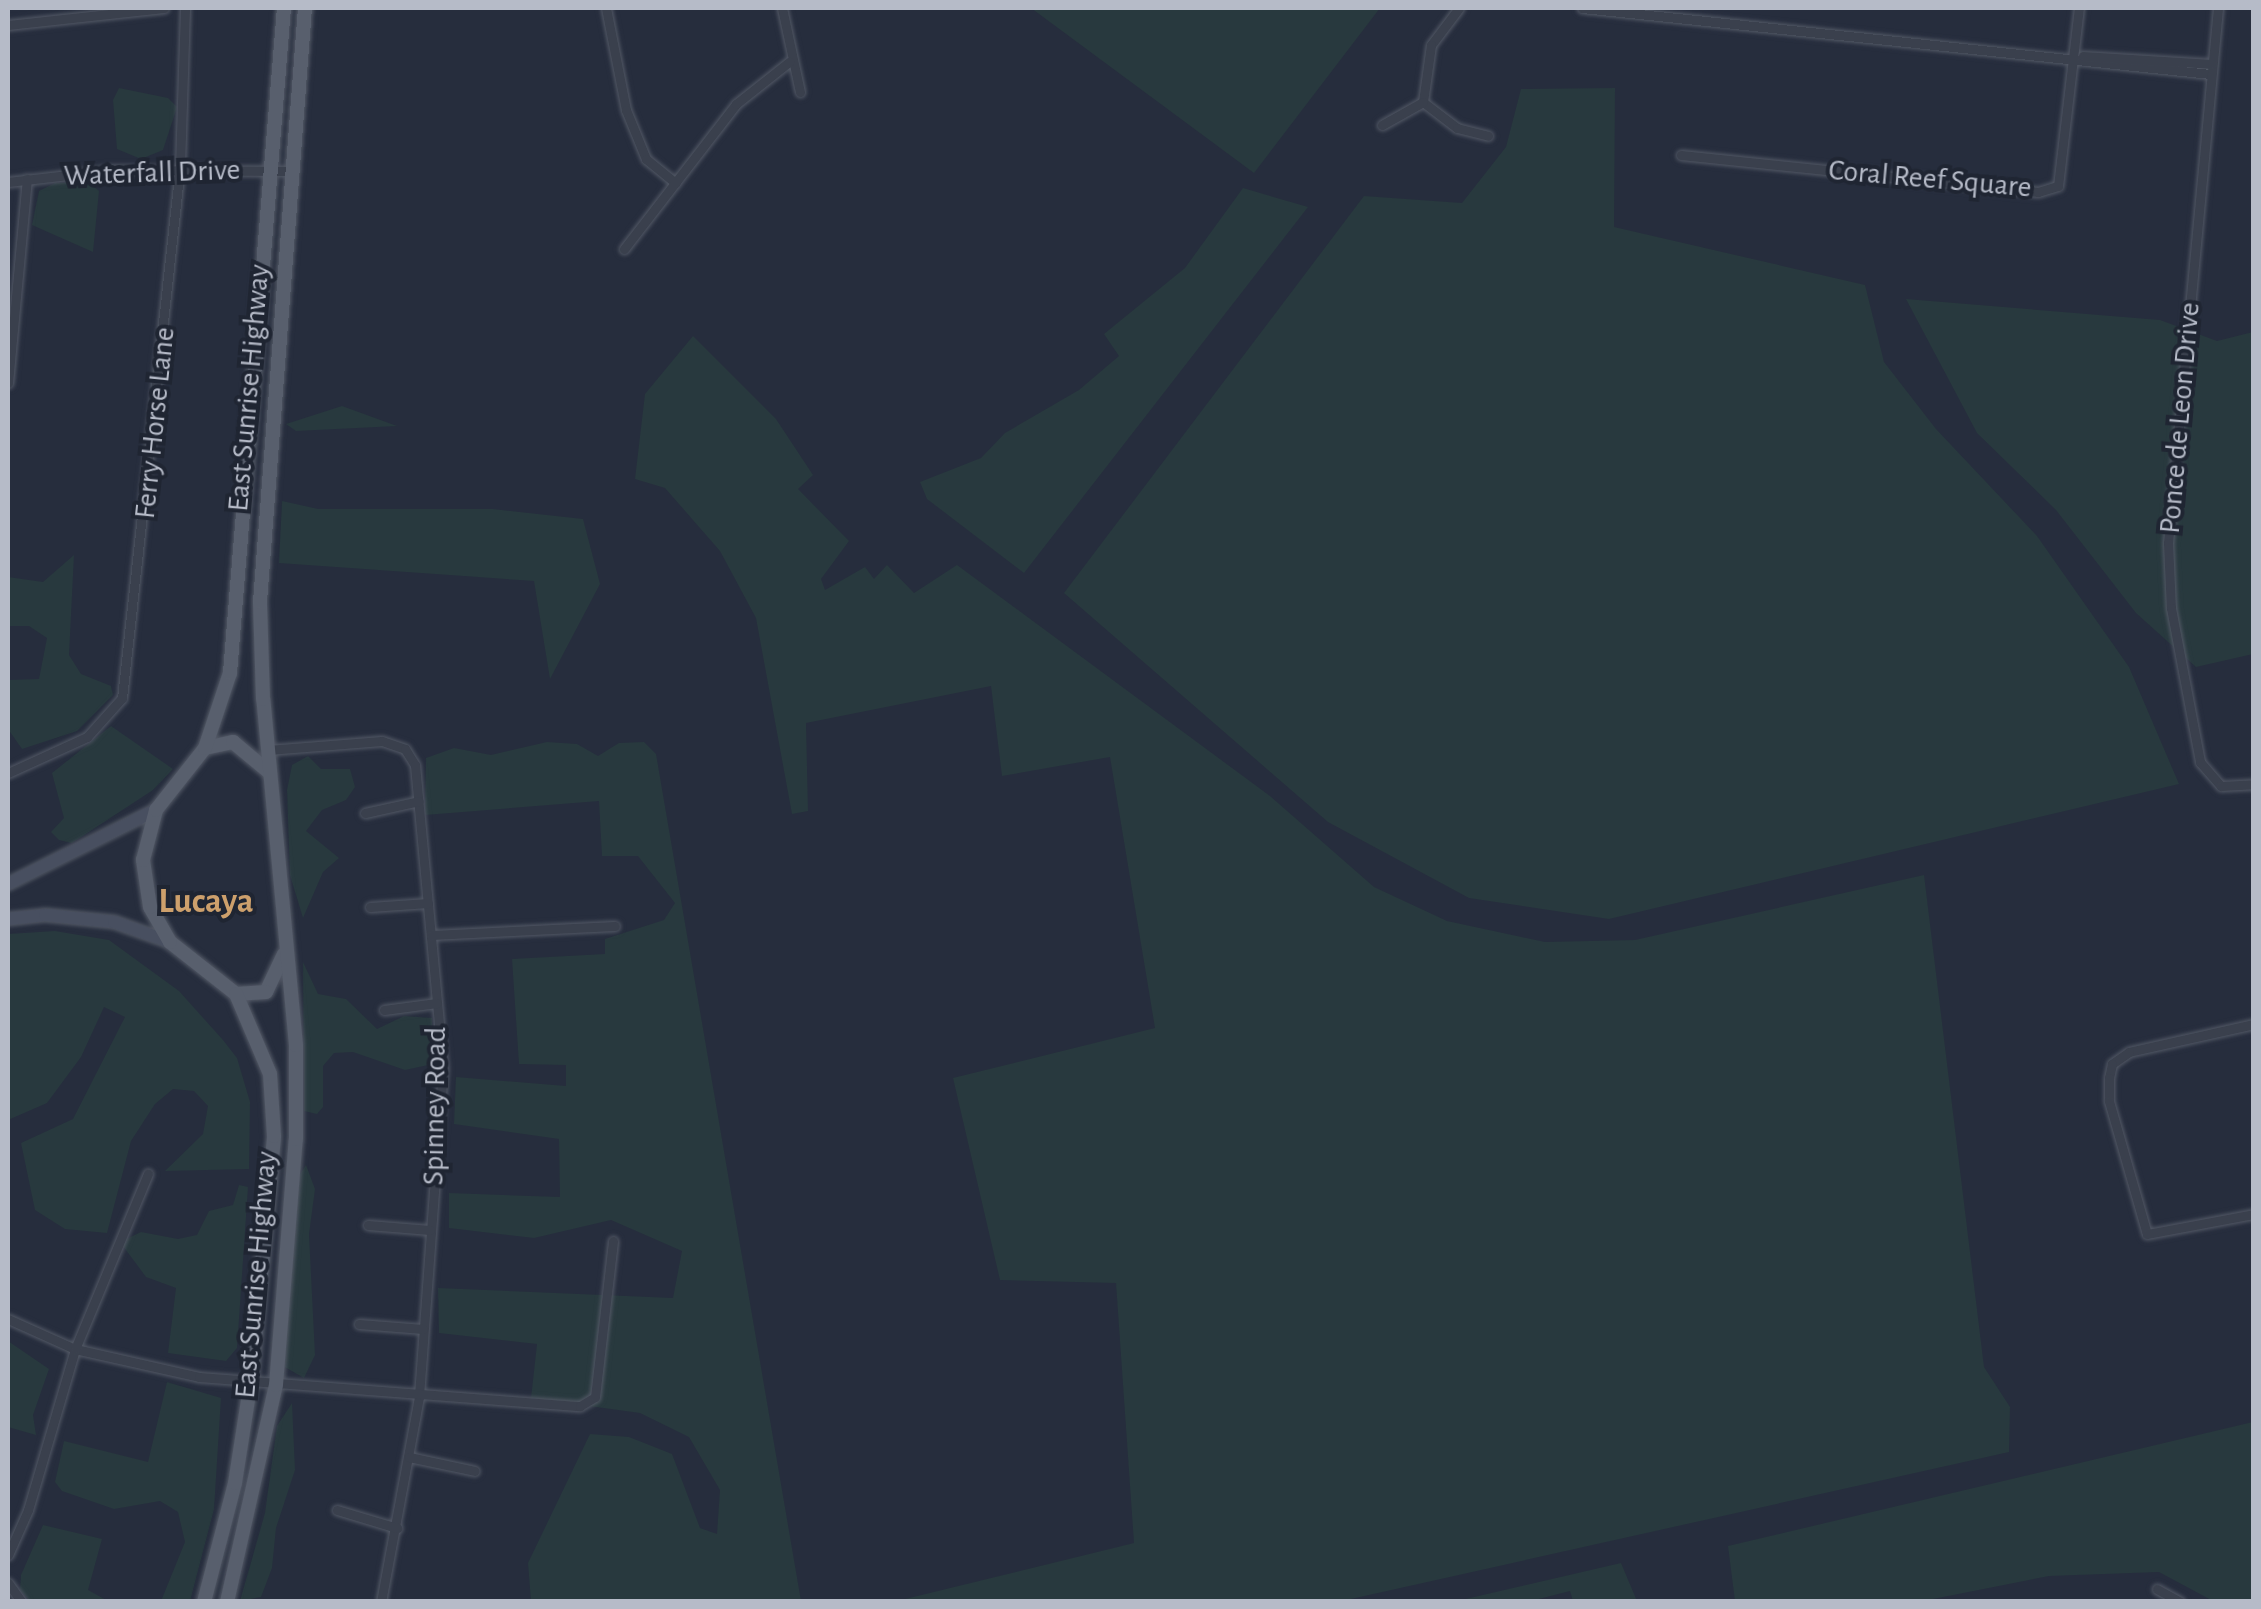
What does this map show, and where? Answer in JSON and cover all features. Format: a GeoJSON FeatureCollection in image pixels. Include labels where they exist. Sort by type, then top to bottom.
{"type":"FeatureCollection","features":[{"type":"Feature","properties":{"kind":"main road","name":"East Sunrise Highway"},"geometry":{"type":"LineString","coordinates":[[205,748],[230,672],[284,8]]}},
{"type":"Feature","properties":{"kind":"main road","name":"East Sunrise Highway"},"geometry":{"type":"LineString","coordinates":[[228,1602],[276,1384],[296,1139],[296,1045],[268,750],[260,602],[296,172],[305,8]]}},
{"type":"Feature","properties":{"kind":"main road"},"geometry":{"type":"LineString","coordinates":[[8,884],[156,810],[205,748],[233,742],[270,773]]}},
{"type":"Feature","properties":{"kind":"main road"},"geometry":{"type":"LineString","coordinates":[[156,810],[144,884],[170,942]]}},
{"type":"Feature","properties":{"kind":"main road"},"geometry":{"type":"LineString","coordinates":[[8,919],[44,915],[114,922],[170,942],[236,994],[266,992],[285,948]]}},
{"type":"Feature","properties":{"kind":"main road","name":"East Sunrise Highway"},"geometry":{"type":"LineString","coordinates":[[204,1602],[235,1483],[251,1381],[274,1136],[270,1074],[236,994]]}},
{"type":"Feature","properties":{"kind":"street"},"geometry":{"type":"LineString","coordinates":[[8,26],[164,8]]}},
{"type":"Feature","properties":{"kind":"street","name":"Ferry Horse Lane"},"geometry":{"type":"LineString","coordinates":[[10,772],[87,737],[122,698],[180,168],[185,8]]}},
{"type":"Feature","properties":{"kind":"street"},"geometry":{"type":"LineString","coordinates":[[606,8],[626,110],[646,159],[676,182]]}},
{"type":"Feature","properties":{"kind":"street"},"geometry":{"type":"LineString","coordinates":[[782,8],[789,62],[800,92]]}},
{"type":"Feature","properties":{"kind":"street"},"geometry":{"type":"LineString","coordinates":[[1423,102],[1431,45],[1460,8]]}},
{"type":"Feature","properties":{"kind":"street"},"geometry":{"type":"LineString","coordinates":[[1582,8],[2211,69]]}},
{"type":"Feature","properties":{"kind":"street","name":"Coral Reef Square"},"geometry":{"type":"LineString","coordinates":[[1682,155],[2038,192],[2058,186],[2064,172],[2079,8]]}},
{"type":"Feature","properties":{"kind":"street","name":"Ponce de Leon Drive"},"geometry":{"type":"LineString","coordinates":[[2218,8],[2168,543],[2171,608],[2200,762],[2221,786],[2254,784]]}},
{"type":"Feature","properties":{"kind":"street"},"geometry":{"type":"LineString","coordinates":[[624,248],[736,104],[789,62]]}},
{"type":"Feature","properties":{"kind":"street"},"geometry":{"type":"LineString","coordinates":[[1382,125],[1423,102]]}},
{"type":"Feature","properties":{"kind":"street"},"geometry":{"type":"LineString","coordinates":[[1423,102],[1457,128],[1488,136]]}},
{"type":"Feature","properties":{"kind":"street","name":"Waterfall Drive"},"geometry":{"type":"LineString","coordinates":[[8,182],[180,168],[296,172]]}},
{"type":"Feature","properties":{"kind":"street"},"geometry":{"type":"LineString","coordinates":[[8,383],[26,179]]}},
{"type":"Feature","properties":{"kind":"street","name":"Spinney Road"},"geometry":{"type":"LineString","coordinates":[[268,750],[382,741],[398,745],[415,765],[442,1069],[419,1397],[381,1602]]}},
{"type":"Feature","properties":{"kind":"street"},"geometry":{"type":"LineString","coordinates":[[8,760],[10,772]]}},
{"type":"Feature","properties":{"kind":"street"},"geometry":{"type":"LineString","coordinates":[[365,814],[418,801]]}},
{"type":"Feature","properties":{"kind":"street"},"geometry":{"type":"LineString","coordinates":[[370,907],[428,904]]}},
{"type":"Feature","properties":{"kind":"street"},"geometry":{"type":"LineString","coordinates":[[430,935],[615,926]]}},
{"type":"Feature","properties":{"kind":"street"},"geometry":{"type":"LineString","coordinates":[[384,1010],[436,1003]]}},
{"type":"Feature","properties":{"kind":"street"},"geometry":{"type":"LineString","coordinates":[[2254,1024],[2129,1052],[2112,1064],[2109,1078],[2109,1102],[2147,1234],[2254,1214]]}},
{"type":"Feature","properties":{"kind":"street"},"geometry":{"type":"LineString","coordinates":[[8,1556],[28,1510],[75,1348],[148,1174]]}},
{"type":"Feature","properties":{"kind":"street"},"geometry":{"type":"LineString","coordinates":[[368,1225],[430,1230]]}},
{"type":"Feature","properties":{"kind":"street"},"geometry":{"type":"LineString","coordinates":[[8,1318],[75,1348],[151,1368],[419,1397],[580,1406],[595,1397],[613,1240]]}},
{"type":"Feature","properties":{"kind":"street"},"geometry":{"type":"LineString","coordinates":[[359,1324],[423,1329]]}},
{"type":"Feature","properties":{"kind":"street"},"geometry":{"type":"LineString","coordinates":[[409,1457],[475,1471]]}},
{"type":"Feature","properties":{"kind":"street"},"geometry":{"type":"LineString","coordinates":[[337,1510],[397,1528]]}},
{"type":"Feature","properties":{"kind":"street"},"geometry":{"type":"LineString","coordinates":[[8,1583],[22,1602]]}},
{"type":"Feature","properties":{"kind":"street"},"geometry":{"type":"LineString","coordinates":[[2157,1589],[2180,1602]]}},
{"type":"Feature","properties":{"kind":"shaded area"},"geometry":{"type":"Polygon","coordinates":[[[1031,8],[1380,8],[1254,173],[1031,8]]]}},
{"type":"Feature","properties":{"kind":"shaded area"},"geometry":{"type":"Polygon","coordinates":[[[119,88],[168,98],[177,107],[163,150],[141,159],[117,149],[113,100],[119,88]]]}},
{"type":"Feature","properties":{"kind":"shaded area"},"geometry":{"type":"Polygon","coordinates":[[[1615,88],[1614,227],[1865,285],[1884,362],[1936,429],[2037,536],[2129,667],[2179,784],[1609,919],[1469,898],[1328,822],[1064,593],[1364,196],[1462,203],[1506,147],[1521,89],[1615,88]]]}},
{"type":"Feature","properties":{"kind":"shaded area"},"geometry":{"type":"Polygon","coordinates":[[[89,182],[99,191],[93,252],[32,225],[39,191],[55,183],[89,182]]]}},
{"type":"Feature","properties":{"kind":"shaded area"},"geometry":{"type":"Polygon","coordinates":[[[1243,188],[1308,207],[1024,573],[927,499],[920,482],[981,458],[1005,433],[1079,390],[1119,356],[1104,334],[1185,268],[1243,188]]]}},
{"type":"Feature","properties":{"kind":"shaded area"},"geometry":{"type":"Polygon","coordinates":[[[1906,299],[2160,320],[2217,341],[2253,332],[2253,654],[2196,667],[2136,613],[2056,510],[1977,433],[1906,299]]]}},
{"type":"Feature","properties":{"kind":"shaded area"},"geometry":{"type":"Polygon","coordinates":[[[693,336],[776,419],[813,475],[798,489],[849,541],[821,579],[825,590],[865,567],[874,579],[887,565],[914,593],[957,565],[1270,796],[1374,887],[1447,921],[1545,942],[1635,940],[1924,875],[1984,1367],[2010,1407],[2009,1452],[1342,1601],[897,1601],[1134,1543],[1116,1283],[1000,1280],[953,1078],[1155,1028],[1110,757],[1002,776],[991,686],[806,723],[808,811],[792,814],[756,618],[720,551],[665,488],[635,479],[645,394],[693,336]]]}},
{"type":"Feature","properties":{"kind":"shaded area"},"geometry":{"type":"Polygon","coordinates":[[[342,406],[397,426],[296,431],[286,424],[342,406]]]}},
{"type":"Feature","properties":{"kind":"shaded area"},"geometry":{"type":"Polygon","coordinates":[[[282,501],[318,509],[493,509],[583,519],[600,584],[550,679],[534,581],[279,563],[282,501]]]}},
{"type":"Feature","properties":{"kind":"shaded area"},"geometry":{"type":"Polygon","coordinates":[[[74,555],[69,655],[81,674],[111,686],[113,695],[77,731],[22,749],[8,729],[8,680],[39,679],[47,638],[29,626],[8,626],[8,577],[43,582],[74,555]]]}},
{"type":"Feature","properties":{"kind":"shaded area"},"geometry":{"type":"Polygon","coordinates":[[[111,726],[173,769],[153,790],[72,843],[59,840],[51,832],[64,818],[52,773],[111,726]]]}},
{"type":"Feature","properties":{"kind":"shaded area"},"geometry":{"type":"Polygon","coordinates":[[[547,742],[577,744],[598,756],[619,743],[644,742],[656,754],[801,1601],[531,1601],[528,1563],[590,1434],[629,1437],[672,1454],[700,1528],[717,1534],[720,1490],[689,1437],[640,1413],[531,1398],[537,1344],[439,1333],[438,1288],[673,1298],[682,1251],[611,1220],[534,1238],[449,1228],[449,1193],[560,1197],[559,1139],[454,1124],[456,1077],[566,1086],[566,1065],[519,1064],[512,959],[605,954],[605,939],[664,920],[675,903],[638,856],[602,856],[599,801],[425,815],[426,758],[454,748],[491,755],[547,742]]]}},
{"type":"Feature","properties":{"kind":"shaded area"},"geometry":{"type":"Polygon","coordinates":[[[308,756],[321,769],[350,769],[355,787],[346,800],[322,810],[306,831],[339,858],[323,872],[303,918],[290,875],[287,790],[292,765],[308,756]]]}},
{"type":"Feature","properties":{"kind":"shaded area"},"geometry":{"type":"Polygon","coordinates":[[[55,931],[109,940],[179,991],[223,1040],[237,1058],[250,1102],[249,1169],[165,1171],[203,1134],[208,1106],[194,1091],[173,1089],[155,1104],[131,1141],[107,1233],[65,1229],[35,1210],[21,1143],[73,1119],[125,1017],[104,1007],[81,1057],[47,1103],[8,1120],[8,934],[55,931]]]}},
{"type":"Feature","properties":{"kind":"shaded area"},"geometry":{"type":"Polygon","coordinates":[[[303,962],[318,994],[346,999],[377,1029],[404,1016],[432,1018],[433,1064],[405,1070],[353,1052],[334,1053],[323,1066],[323,1107],[317,1114],[304,1111],[303,962]]]}},
{"type":"Feature","properties":{"kind":"shaded area"},"geometry":{"type":"Polygon","coordinates":[[[306,1165],[315,1189],[309,1234],[315,1355],[304,1378],[283,1366],[299,1176],[306,1165]]]}},
{"type":"Feature","properties":{"kind":"shaded area"},"geometry":{"type":"Polygon","coordinates":[[[239,1185],[248,1187],[237,1348],[226,1361],[168,1353],[176,1288],[146,1277],[120,1242],[141,1232],[178,1239],[197,1235],[209,1211],[233,1205],[239,1185]]]}},
{"type":"Feature","properties":{"kind":"shaded area"},"geometry":{"type":"Polygon","coordinates":[[[8,1341],[49,1369],[33,1415],[36,1435],[8,1427],[8,1341]]]}},
{"type":"Feature","properties":{"kind":"shaded area"},"geometry":{"type":"Polygon","coordinates":[[[167,1382],[221,1398],[214,1509],[190,1601],[161,1601],[185,1542],[178,1512],[160,1501],[114,1509],[62,1491],[55,1482],[64,1441],[148,1462],[167,1382]]]}},
{"type":"Feature","properties":{"kind":"shaded area"},"geometry":{"type":"Polygon","coordinates":[[[292,1403],[295,1470],[276,1528],[272,1568],[261,1597],[240,1601],[265,1513],[277,1426],[292,1403]]]}},
{"type":"Feature","properties":{"kind":"shaded area"},"geometry":{"type":"Polygon","coordinates":[[[2253,1422],[2253,1601],[2213,1601],[2159,1572],[2049,1576],[1923,1601],[1735,1601],[1728,1546],[2253,1422]]]}},
{"type":"Feature","properties":{"kind":"shaded area"},"geometry":{"type":"Polygon","coordinates":[[[43,1525],[102,1539],[88,1590],[108,1601],[30,1601],[20,1590],[21,1575],[43,1525]]]}},
{"type":"Feature","properties":{"kind":"shaded area"},"geometry":{"type":"Polygon","coordinates":[[[1621,1563],[1637,1601],[1573,1601],[1570,1591],[1531,1601],[1457,1601],[1621,1563]]]}},
{"type":"Feature","properties":{"kind":"district","name":"Lucaya"},"geometry":{"type":"Point","coordinates":[206,902]}}]}
